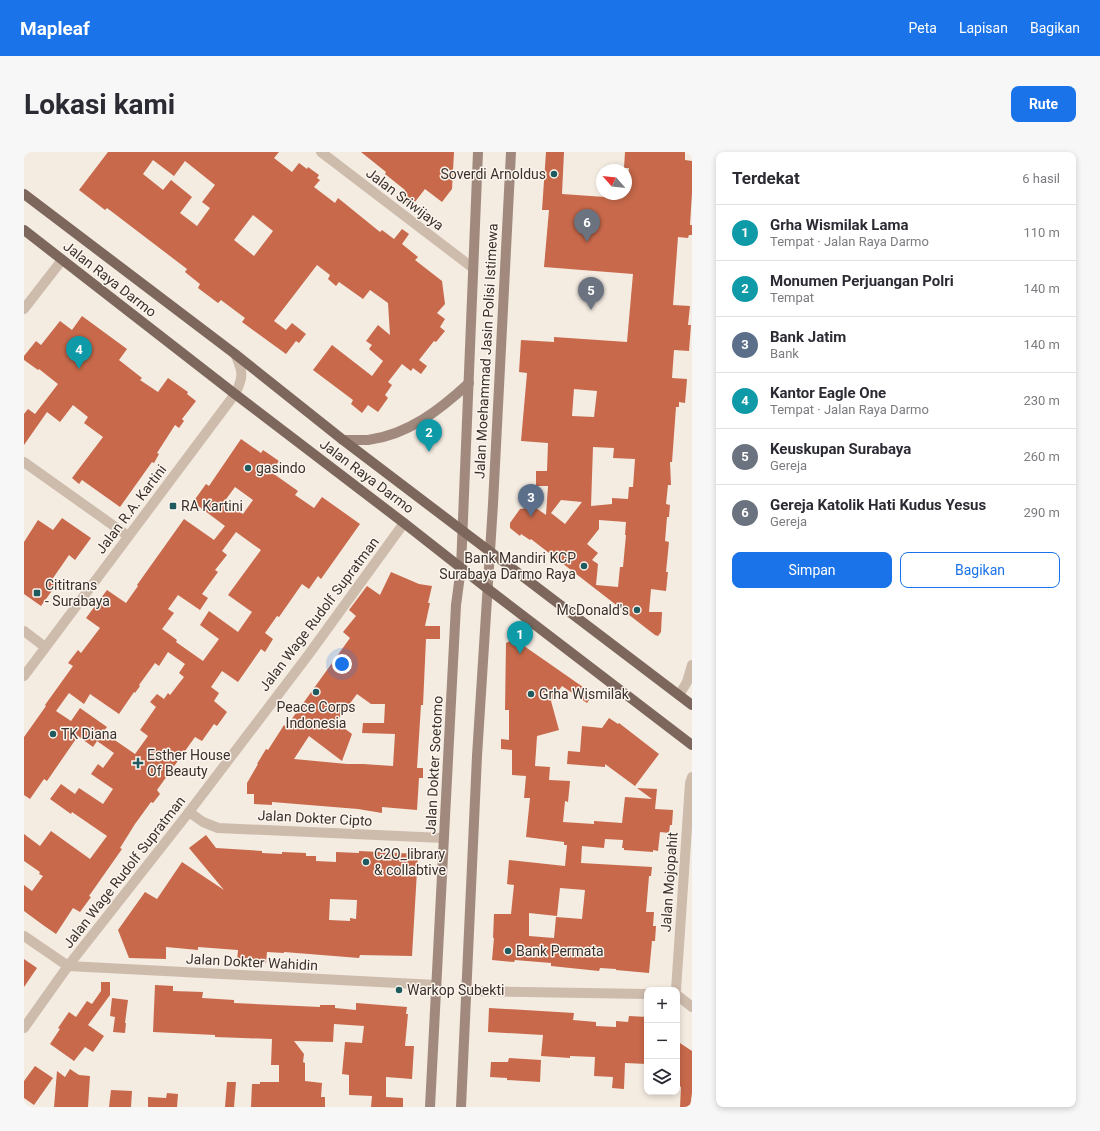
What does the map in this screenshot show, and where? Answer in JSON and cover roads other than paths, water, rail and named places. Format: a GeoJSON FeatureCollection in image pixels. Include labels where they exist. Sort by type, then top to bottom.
{"type":"FeatureCollection","features":[{"type":"Feature","properties":{"kind":"main road","name":"Jalan Moehammad Jasin Polisi Istimewa"},"geometry":{"type":"LineString","coordinates":[[461,568],[470,383],[478,152]]}},
{"type":"Feature","properties":{"kind":"main road","name":"Jalan Moehammad Jasin Polisi Istimewa"},"geometry":{"type":"LineString","coordinates":[[488,589],[511,152]]}},
{"type":"Feature","properties":{"kind":"main road","name":"Jalan Raya Darmo"},"geometry":{"type":"LineString","coordinates":[[24,194],[235,354],[343,440],[692,705]]}},
{"type":"Feature","properties":{"kind":"main road","name":"Jalan Raya Darmo"},"geometry":{"type":"LineString","coordinates":[[24,230],[692,745]]}},
{"type":"Feature","properties":{"kind":"main road"},"geometry":{"type":"LineString","coordinates":[[343,440],[368,440],[407,428],[438,410],[470,383]]}},
{"type":"Feature","properties":{"kind":"main road","name":"Jalan Dokter Soetomo"},"geometry":{"type":"LineString","coordinates":[[430,1107],[456,605],[461,568]]}},
{"type":"Feature","properties":{"kind":"main road"},"geometry":{"type":"LineString","coordinates":[[460,1107],[477,756],[488,589]]}},
{"type":"Feature","properties":{"kind":"street","name":"Jalan Sriwijaya"},"geometry":{"type":"LineString","coordinates":[[321,152],[473,268]]}},
{"type":"Feature","properties":{"kind":"street"},"geometry":{"type":"LineString","coordinates":[[24,309],[62,260]]}},
{"type":"Feature","properties":{"kind":"street","name":"Jalan R.A. Kartini"},"geometry":{"type":"LineString","coordinates":[[24,676],[235,394],[242,378],[241,367],[235,354]]}},
{"type":"Feature","properties":{"kind":"street"},"geometry":{"type":"LineString","coordinates":[[24,462],[128,536]]}},
{"type":"Feature","properties":{"kind":"street","name":"Jalan Wage Rudolf Supratman"},"geometry":{"type":"LineString","coordinates":[[24,1028],[68,966],[189,812],[309,654],[404,523]]}},
{"type":"Feature","properties":{"kind":"street"},"geometry":{"type":"LineString","coordinates":[[24,631],[45,646]]}},
{"type":"Feature","properties":{"kind":"street"},"geometry":{"type":"LineString","coordinates":[[679,695],[687,682],[692,665]]}},
{"type":"Feature","properties":{"kind":"street","name":"Jalan Mojopahit"},"geometry":{"type":"LineString","coordinates":[[676,987],[689,798],[692,776]]}},
{"type":"Feature","properties":{"kind":"street","name":"Jalan Dokter Cipto"},"geometry":{"type":"LineString","coordinates":[[189,812],[203,822],[218,828],[444,838]]}},
{"type":"Feature","properties":{"kind":"street"},"geometry":{"type":"LineString","coordinates":[[24,936],[68,966]]}},
{"type":"Feature","properties":{"kind":"street","name":"Jalan Dokter Wahidin"},"geometry":{"type":"LineString","coordinates":[[68,966],[436,985]]}},
{"type":"Feature","properties":{"kind":"street"},"geometry":{"type":"LineString","coordinates":[[466,991],[644,994]]}},
{"type":"Feature","properties":{"kind":"street"},"geometry":{"type":"LineString","coordinates":[[680,997],[692,1007]]}},
{"type":"Feature","properties":{"kind":"place","name":"Soverdi Arnoldus"},"geometry":{"type":"Point","coordinates":[554,174]}},
{"type":"Feature","properties":{"kind":"place","name":"Gereja Katolik Hati Kudus Yesus"},"geometry":{"type":"Point","coordinates":[587,242]}},
{"type":"Feature","properties":{"kind":"place","name":"Keuskupan Surabaya"},"geometry":{"type":"Point","coordinates":[591,310]}},
{"type":"Feature","properties":{"kind":"place","name":"Kantor Eagle One"},"geometry":{"type":"Point","coordinates":[79,369]}},
{"type":"Feature","properties":{"kind":"place","name":"Monumen Perjuangan Polri"},"geometry":{"type":"Point","coordinates":[429,452]}},
{"type":"Feature","properties":{"kind":"place","name":"gasindo"},"geometry":{"type":"Point","coordinates":[248,468]}},
{"type":"Feature","properties":{"kind":"place","name":"RA Kartini"},"geometry":{"type":"Point","coordinates":[173,506]}},
{"type":"Feature","properties":{"kind":"place","name":"Bank Jatim"},"geometry":{"type":"Point","coordinates":[531,517]}},
{"type":"Feature","properties":{"kind":"place","name":"Bank Mandiri KCP Surabaya Darmo Raya"},"geometry":{"type":"Point","coordinates":[584,566]}},
{"type":"Feature","properties":{"kind":"place","name":"Cititrans - Surabaya"},"geometry":{"type":"Point","coordinates":[37,593]}},
{"type":"Feature","properties":{"kind":"place","name":"McDonald's"},"geometry":{"type":"Point","coordinates":[637,610]}},
{"type":"Feature","properties":{"kind":"place","name":"Grha Wismilak Lama"},"geometry":{"type":"Point","coordinates":[520,654]}},
{"type":"Feature","properties":{"kind":"place","name":"Peace Corps Indonesia"},"geometry":{"type":"Point","coordinates":[316,692]}},
{"type":"Feature","properties":{"kind":"place","name":"Grha Wismilak"},"geometry":{"type":"Point","coordinates":[531,694]}},
{"type":"Feature","properties":{"kind":"place","name":"TK Diana"},"geometry":{"type":"Point","coordinates":[53,734]}},
{"type":"Feature","properties":{"kind":"place","name":"Esther House Of Beauty"},"geometry":{"type":"Point","coordinates":[138,763]}},
{"type":"Feature","properties":{"kind":"place","name":"C2O_library & collabtive"},"geometry":{"type":"Point","coordinates":[366,862]}},
{"type":"Feature","properties":{"kind":"place","name":"Bank Permata"},"geometry":{"type":"Point","coordinates":[508,951]}},
{"type":"Feature","properties":{"kind":"place","name":"Warkop Subekti"},"geometry":{"type":"Point","coordinates":[399,990]}}]}
